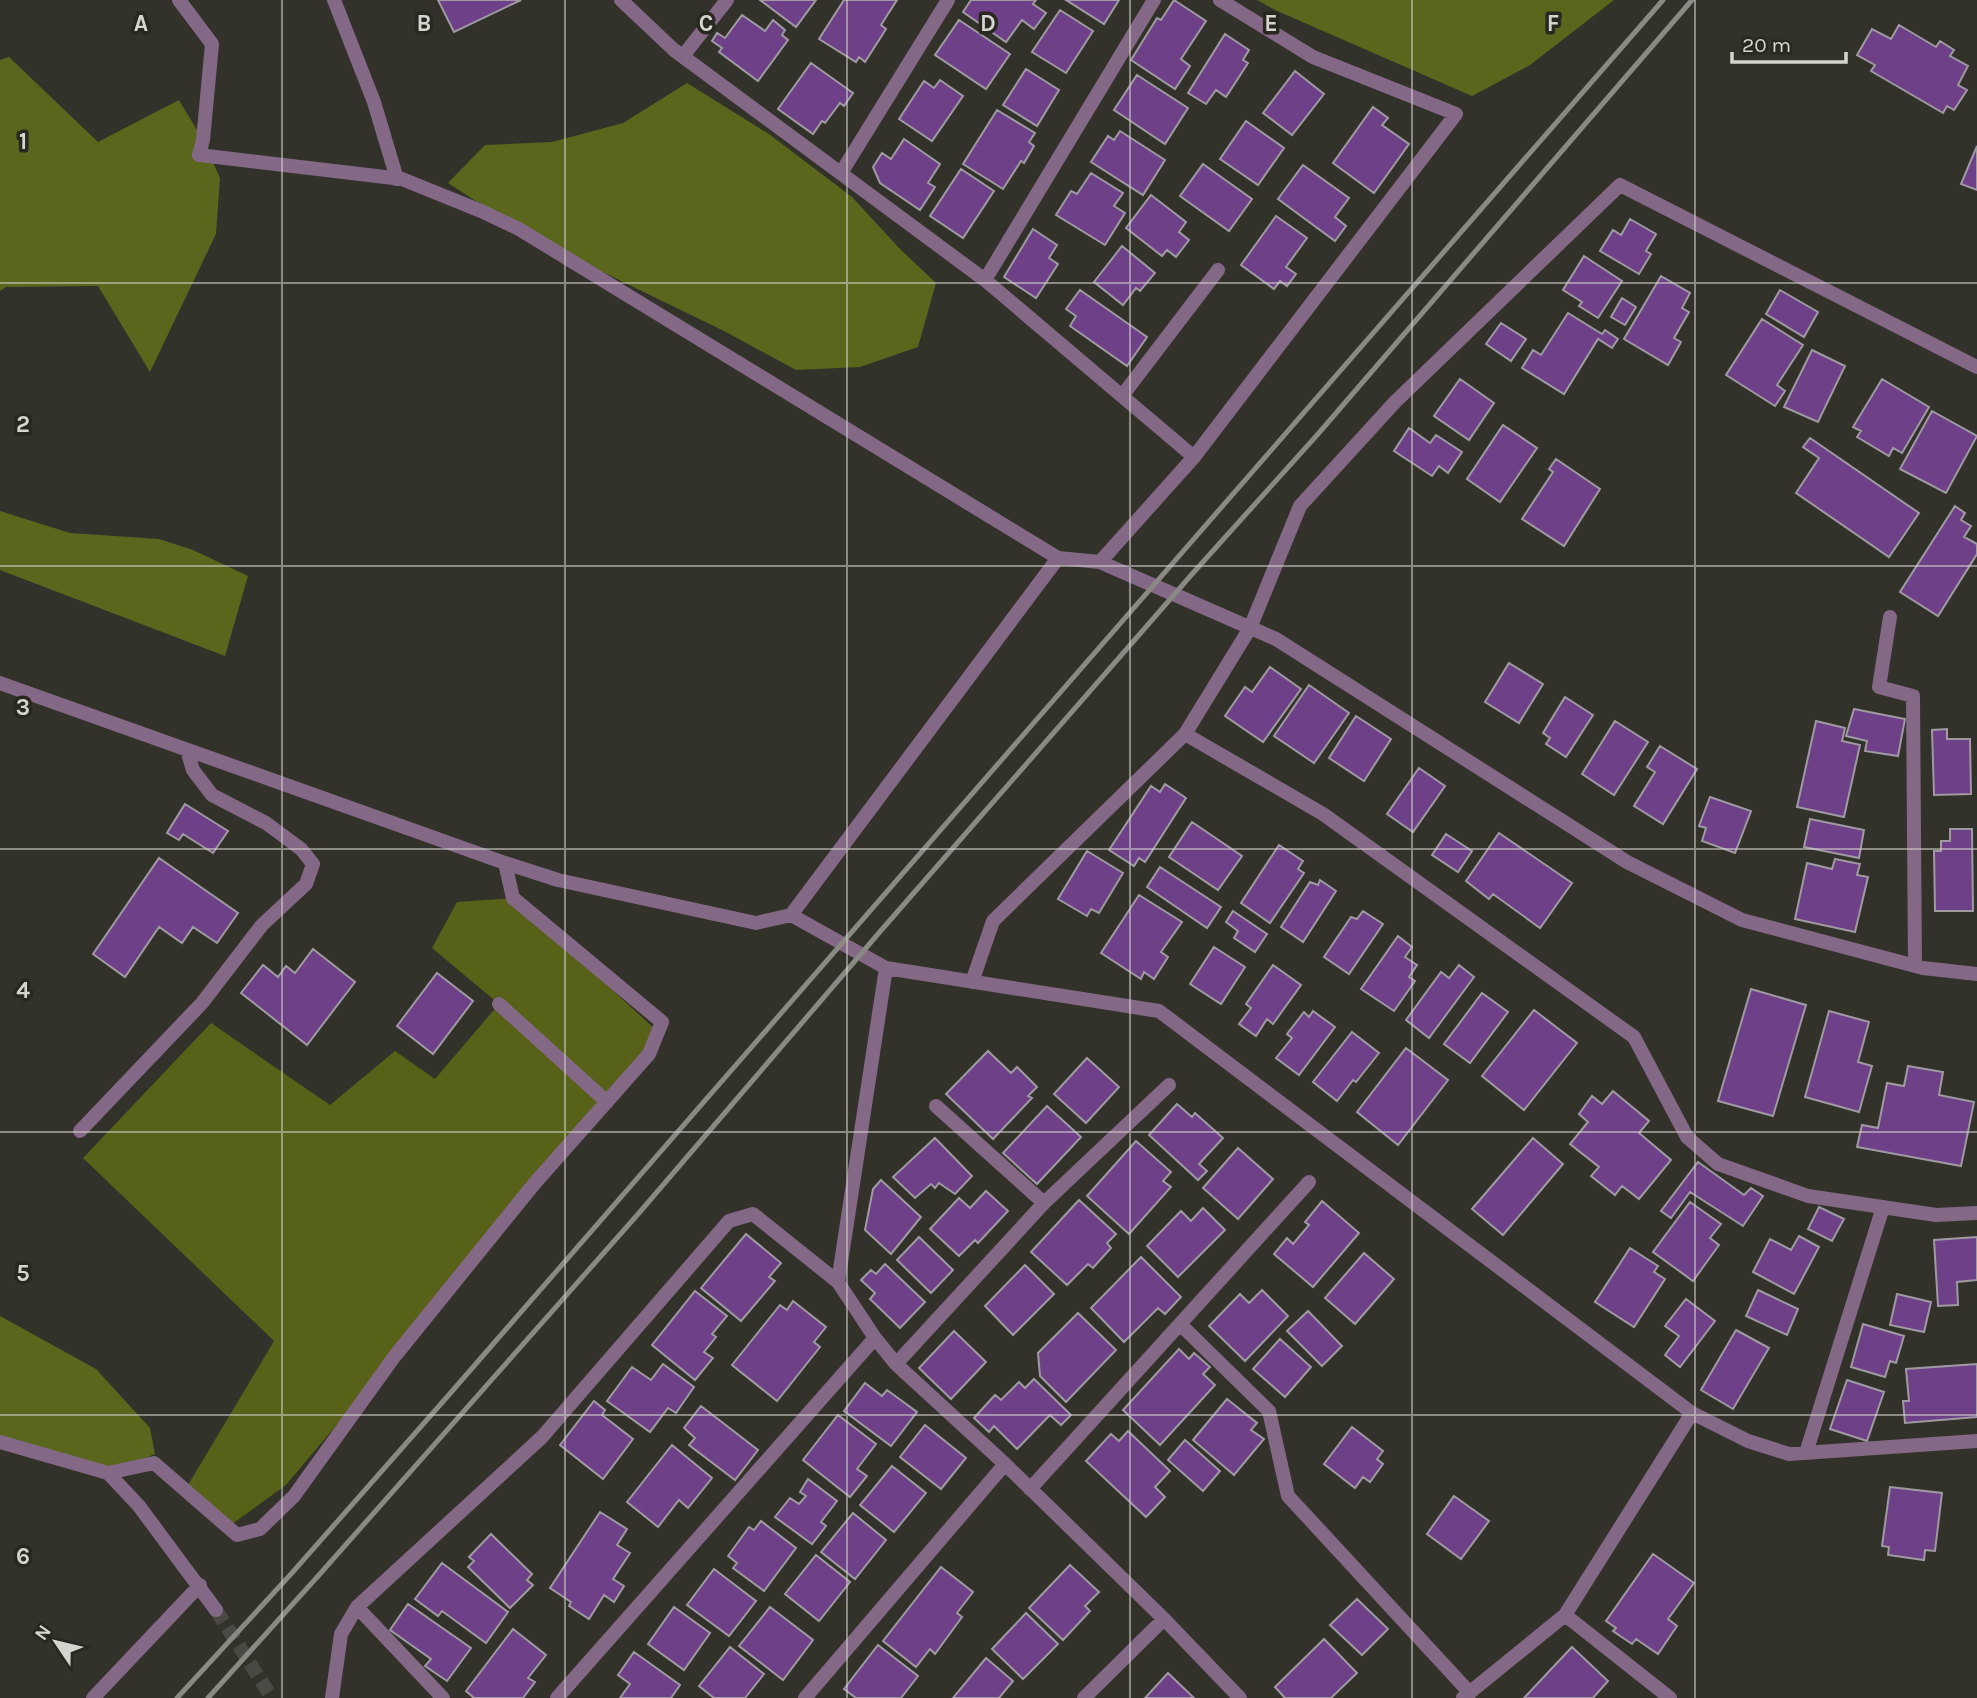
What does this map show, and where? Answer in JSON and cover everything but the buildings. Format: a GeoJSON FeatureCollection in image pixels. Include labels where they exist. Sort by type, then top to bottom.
{"type":"FeatureCollection","features":[{"type":"Feature","properties":{"kind":"street"},"geometry":{"type":"LineString","coordinates":[[179,0],[212,44],[203,140],[199,155],[397,179],[481,211],[519,229],[1058,558],[1100,562],[1276,639],[1626,862],[1742,920],[1915,966],[1977,974]]}},
{"type":"Feature","properties":{"kind":"street"},"geometry":{"type":"LineString","coordinates":[[334,0],[374,102],[397,179]]}},
{"type":"Feature","properties":{"kind":"street"},"geometry":{"type":"LineString","coordinates":[[621,0],[683,57],[985,280],[1194,457]]}},
{"type":"Feature","properties":{"kind":"street"},"geometry":{"type":"LineString","coordinates":[[683,57],[727,0]]}},
{"type":"Feature","properties":{"kind":"street"},"geometry":{"type":"LineString","coordinates":[[841,173],[948,0]]}},
{"type":"Feature","properties":{"kind":"street"},"geometry":{"type":"LineString","coordinates":[[985,280],[1154,0]]}},
{"type":"Feature","properties":{"kind":"street"},"geometry":{"type":"LineString","coordinates":[[1100,562],[1194,457],[1456,114],[1313,57],[1220,0]]}},
{"type":"Feature","properties":{"kind":"street"},"geometry":{"type":"LineString","coordinates":[[972,982],[993,921],[1185,734],[1250,628],[1300,506],[1395,402],[1620,185],[1977,367]]}},
{"type":"Feature","properties":{"kind":"street"},"geometry":{"type":"LineString","coordinates":[[1122,396],[1218,270]]}},
{"type":"Feature","properties":{"kind":"street"},"geometry":{"type":"LineString","coordinates":[[0,683],[558,880],[756,923],[791,915],[1058,558]]}},
{"type":"Feature","properties":{"kind":"street"},"geometry":{"type":"LineString","coordinates":[[1890,617],[1879,687],[1913,696],[1915,966]]}},
{"type":"Feature","properties":{"kind":"street"},"geometry":{"type":"LineString","coordinates":[[1185,734],[1323,814],[1634,1037],[1687,1137],[1718,1164],[1808,1196],[1936,1215],[1977,1213]]}},
{"type":"Feature","properties":{"kind":"street"},"geometry":{"type":"LineString","coordinates":[[80,1131],[202,1003],[262,925],[306,884],[313,864],[301,849],[266,823],[212,795],[193,770],[187,750]]}},
{"type":"Feature","properties":{"kind":"street"},"geometry":{"type":"LineString","coordinates":[[0,1442],[108,1473],[154,1463],[237,1535],[260,1529],[294,1496],[394,1357],[534,1184],[649,1054],[662,1022],[513,898],[505,863]]}},
{"type":"Feature","properties":{"kind":"street"},"geometry":{"type":"LineString","coordinates":[[791,915],[886,968],[1159,1011],[1692,1413],[1748,1441],[1789,1454],[1977,1441]]}},
{"type":"Feature","properties":{"kind":"street"},"geometry":{"type":"LineString","coordinates":[[838,1282],[886,968]]}},
{"type":"Feature","properties":{"kind":"street"},"geometry":{"type":"LineString","coordinates":[[499,1004],[607,1102]]}},
{"type":"Feature","properties":{"kind":"street"},"geometry":{"type":"LineString","coordinates":[[896,1364],[1044,1203],[1169,1085]]}},
{"type":"Feature","properties":{"kind":"street"},"geometry":{"type":"LineString","coordinates":[[936,1106],[1044,1203]]}},
{"type":"Feature","properties":{"kind":"street"},"geometry":{"type":"LineString","coordinates":[[1030,1489],[1308,1182]]}},
{"type":"Feature","properties":{"kind":"street"},"geometry":{"type":"LineString","coordinates":[[1806,1453],[1884,1207]]}},
{"type":"Feature","properties":{"kind":"street"},"geometry":{"type":"LineString","coordinates":[[332,1698],[341,1634],[357,1607],[542,1437],[729,1221],[753,1214],[838,1282],[875,1338],[896,1364],[1164,1619],[1240,1698]]}},
{"type":"Feature","properties":{"kind":"street"},"geometry":{"type":"LineString","coordinates":[[1180,1324],[1269,1411],[1288,1496],[1466,1696],[1566,1615],[1692,1413]]}},
{"type":"Feature","properties":{"kind":"street"},"geometry":{"type":"LineString","coordinates":[[557,1698],[875,1338]]}},
{"type":"Feature","properties":{"kind":"street"},"geometry":{"type":"LineString","coordinates":[[805,1698],[1004,1464]]}},
{"type":"Feature","properties":{"kind":"street"},"geometry":{"type":"LineString","coordinates":[[108,1473],[139,1506],[216,1610]]}},
{"type":"Feature","properties":{"kind":"street"},"geometry":{"type":"LineString","coordinates":[[93,1698],[200,1585]]}},
{"type":"Feature","properties":{"kind":"street"},"geometry":{"type":"LineString","coordinates":[[357,1607],[443,1698]]}},
{"type":"Feature","properties":{"kind":"street"},"geometry":{"type":"LineString","coordinates":[[1566,1615],[1670,1698]]}},
{"type":"Feature","properties":{"kind":"street"},"geometry":{"type":"LineString","coordinates":[[1084,1698],[1164,1619]]}},
{"type":"Feature","properties":{"kind":"green space"},"geometry":{"type":"Polygon","coordinates":[[[1257,0],[1614,0],[1530,65],[1472,96],[1257,0]]]}},
{"type":"Feature","properties":{"kind":"green space"},"geometry":{"type":"Polygon","coordinates":[[[9,57],[98,142],[179,100],[203,140],[220,178],[216,234],[150,372],[98,286],[6,287],[0,291],[0,60],[9,57]]]}},
{"type":"Feature","properties":{"kind":"green space"},"geometry":{"type":"Polygon","coordinates":[[[687,83],[769,134],[852,197],[936,283],[918,347],[860,367],[796,370],[724,331],[580,261],[491,211],[448,183],[485,145],[552,142],[623,123],[687,83]]]}},
{"type":"Feature","properties":{"kind":"green space"},"geometry":{"type":"Polygon","coordinates":[[[0,511],[70,533],[159,539],[193,550],[248,576],[225,656],[0,570],[0,511]]]}},
{"type":"Feature","properties":{"kind":"green space"},"geometry":{"type":"Polygon","coordinates":[[[513,898],[658,1032],[649,1054],[286,1485],[228,1527],[185,1490],[274,1341],[83,1158],[211,1023],[330,1105],[395,1051],[435,1079],[499,1004],[432,948],[457,902],[513,898]]]}},
{"type":"Feature","properties":{"kind":"green space"},"geometry":{"type":"Polygon","coordinates":[[[0,1316],[96,1369],[150,1428],[155,1454],[108,1473],[0,1438],[0,1316]]]}},
{"type":"Feature","properties":{"kind":"tunnel"},"geometry":{"type":"LineString","coordinates":[[216,1610],[272,1698]]}},
{"type":"Feature","properties":{"kind":"railway"},"geometry":{"type":"LineString","coordinates":[[177,1698],[447,1397],[1663,0]]}},
{"type":"Feature","properties":{"kind":"railway"},"geometry":{"type":"LineString","coordinates":[[208,1698],[639,1213],[878,934],[1318,434],[1692,0]]}}]}
